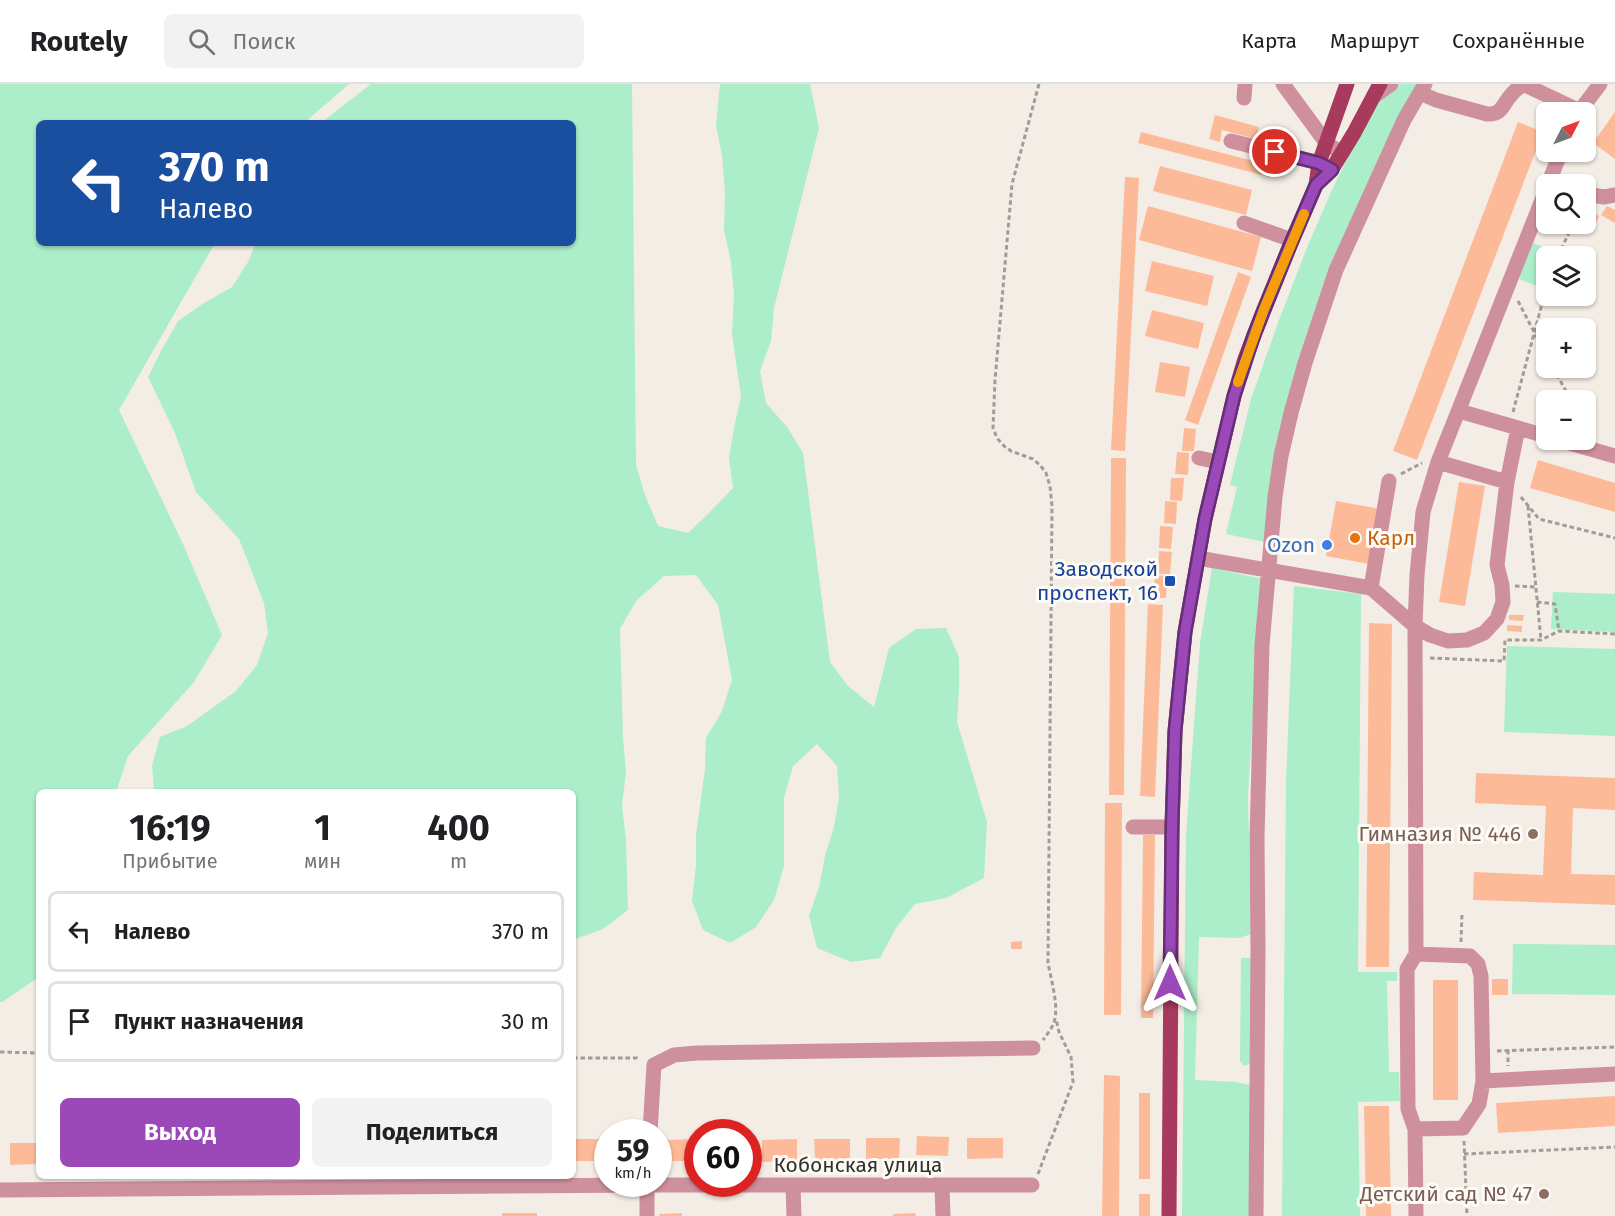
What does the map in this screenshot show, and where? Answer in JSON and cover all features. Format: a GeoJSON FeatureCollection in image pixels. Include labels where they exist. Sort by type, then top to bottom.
{"type":"FeatureCollection","features":[{"type":"Feature","properties":{"kind":"main road"},"geometry":{"type":"LineString","coordinates":[[1326,166],[1327,144],[1347,84]]}},
{"type":"Feature","properties":{"kind":"main road"},"geometry":{"type":"LineString","coordinates":[[1169,1216],[1172,827],[1175,731],[1185,632],[1205,519],[1245,359],[1292,240],[1326,166],[1342,153],[1377,90]]}},
{"type":"Feature","properties":{"kind":"street"},"geometry":{"type":"LineString","coordinates":[[1283,84],[1296,91],[1327,144],[1342,153]]}},
{"type":"Feature","properties":{"kind":"street"},"geometry":{"type":"LineString","coordinates":[[1377,90],[1391,84]]}},
{"type":"Feature","properties":{"kind":"street"},"geometry":{"type":"LineString","coordinates":[[1256,1216],[1257,838],[1262,645],[1275,497],[1291,413],[1336,270],[1404,120],[1422,88],[1436,100],[1487,114],[1494,114],[1501,110],[1512,93],[1523,84],[1560,102]]}},
{"type":"Feature","properties":{"kind":"street"},"geometry":{"type":"LineString","coordinates":[[1587,102],[1600,84]]}},
{"type":"Feature","properties":{"kind":"street"},"geometry":{"type":"LineString","coordinates":[[1231,141],[1326,166]]}},
{"type":"Feature","properties":{"kind":"street"},"geometry":{"type":"LineString","coordinates":[[1596,196],[1615,195]]}},
{"type":"Feature","properties":{"kind":"street"},"geometry":{"type":"LineString","coordinates":[[1416,1216],[1415,1129],[1408,1109],[1407,969],[1416,954],[1415,626],[1417,575],[1424,512],[1440,458],[1536,220]]}},
{"type":"Feature","properties":{"kind":"street"},"geometry":{"type":"LineString","coordinates":[[1244,223],[1292,240]]}},
{"type":"Feature","properties":{"kind":"street"},"geometry":{"type":"LineString","coordinates":[[1459,411],[1536,433]]}},
{"type":"Feature","properties":{"kind":"street"},"geometry":{"type":"LineString","coordinates":[[1198,558],[1371,588],[1415,626],[1430,635],[1448,641],[1467,640],[1484,633],[1497,619],[1503,602],[1497,565],[1514,427]]}},
{"type":"Feature","properties":{"kind":"street"},"geometry":{"type":"LineString","coordinates":[[1594,450],[1615,456]]}},
{"type":"Feature","properties":{"kind":"street"},"geometry":{"type":"LineString","coordinates":[[1199,458],[1218,462]]}},
{"type":"Feature","properties":{"kind":"street"},"geometry":{"type":"LineString","coordinates":[[1440,458],[1506,482]]}},
{"type":"Feature","properties":{"kind":"street"},"geometry":{"type":"LineString","coordinates":[[1371,588],[1389,481]]}},
{"type":"Feature","properties":{"kind":"street"},"geometry":{"type":"LineString","coordinates":[[1133,827],[1172,827]]}},
{"type":"Feature","properties":{"kind":"street"},"geometry":{"type":"LineString","coordinates":[[1415,1129],[1463,1128],[1479,1104],[1483,1081],[1481,976],[1478,964],[1470,956],[1416,954]]}},
{"type":"Feature","properties":{"kind":"street"},"geometry":{"type":"LineString","coordinates":[[651,1119],[654,1065],[674,1055],[1032,1048]]}},
{"type":"Feature","properties":{"kind":"street"},"geometry":{"type":"LineString","coordinates":[[1483,1081],[1615,1074]]}},
{"type":"Feature","properties":{"kind":"street","name":"Кобонская улица"},"geometry":{"type":"LineString","coordinates":[[0,1190],[594,1184]]}},
{"type":"Feature","properties":{"kind":"street","name":"Кобонская улица"},"geometry":{"type":"LineString","coordinates":[[672,1184],[1032,1185]]}},
{"type":"Feature","properties":{"kind":"street"},"geometry":{"type":"LineString","coordinates":[[794,1186],[794,1216]]}},
{"type":"Feature","properties":{"kind":"street"},"geometry":{"type":"LineString","coordinates":[[942,1186],[942,1216]]}},
{"type":"Feature","properties":{"kind":"street"},"geometry":{"type":"LineString","coordinates":[[647,1197],[647,1216]]}},
{"type":"Feature","properties":{"kind":"path"},"geometry":{"type":"LineString","coordinates":[[1032,1185],[1039,1173],[1073,1082],[1071,1057],[1055,1018],[1048,963],[1052,506],[1050,486],[1046,473],[1040,465],[1033,459],[1011,452],[998,438],[993,428],[1012,184],[1039,84]]}},
{"type":"Feature","properties":{"kind":"path"},"geometry":{"type":"LineString","coordinates":[[1509,283],[1535,332]]}},
{"type":"Feature","properties":{"kind":"path"},"geometry":{"type":"LineString","coordinates":[[1514,427],[1542,306]]}},
{"type":"Feature","properties":{"kind":"path"},"geometry":{"type":"LineString","coordinates":[[1389,481],[1440,458]]}},
{"type":"Feature","properties":{"kind":"path"},"geometry":{"type":"LineString","coordinates":[[1506,482],[1539,519],[1615,538]]}},
{"type":"Feature","properties":{"kind":"path"},"geometry":{"type":"LineString","coordinates":[[1528,506],[1541,640]]}},
{"type":"Feature","properties":{"kind":"path"},"geometry":{"type":"LineString","coordinates":[[1537,602],[1555,604],[1559,631]]}},
{"type":"Feature","properties":{"kind":"path"},"geometry":{"type":"LineString","coordinates":[[1415,658],[1504,661],[1505,640],[1541,640],[1559,631],[1615,634]]}},
{"type":"Feature","properties":{"kind":"path"},"geometry":{"type":"LineString","coordinates":[[1460,956],[1462,913]]}},
{"type":"Feature","properties":{"kind":"path"},"geometry":{"type":"LineString","coordinates":[[1032,1048],[1047,1035],[1055,1018]]}},
{"type":"Feature","properties":{"kind":"path"},"geometry":{"type":"LineString","coordinates":[[1482,1051],[1615,1047]]}},
{"type":"Feature","properties":{"kind":"path"},"geometry":{"type":"LineString","coordinates":[[0,1052],[36,1053]]}},
{"type":"Feature","properties":{"kind":"path"},"geometry":{"type":"LineString","coordinates":[[576,1058],[637,1058],[654,1065]]}},
{"type":"Feature","properties":{"kind":"path"},"geometry":{"type":"LineString","coordinates":[[1463,1128],[1467,1216]]}},
{"type":"Feature","properties":{"kind":"path"},"geometry":{"type":"LineString","coordinates":[[1464,1154],[1615,1147]]}},
{"type":"Feature","properties":{"kind":"green space"},"geometry":{"type":"Polygon","coordinates":[[[0,84],[349,84],[307,120],[36,120],[36,246],[213,246],[119,410],[183,544],[222,635],[194,682],[128,756],[117,789],[36,789],[36,979],[0,1002],[0,84]]]}},
{"type":"Feature","properties":{"kind":"green space"},"geometry":{"type":"Polygon","coordinates":[[[371,84],[632,84],[636,465],[658,526],[688,533],[733,488],[729,458],[741,397],[732,333],[734,294],[731,262],[724,230],[725,192],[722,156],[716,125],[720,84],[810,84],[819,128],[774,308],[771,341],[760,371],[766,403],[787,427],[803,453],[830,662],[848,686],[874,707],[889,648],[916,629],[946,628],[959,657],[957,722],[987,822],[984,878],[946,898],[915,904],[896,928],[880,958],[851,962],[817,948],[809,916],[819,887],[839,797],[837,766],[817,744],[793,766],[784,798],[784,866],[774,900],[756,927],[730,943],[703,930],[692,901],[706,738],[722,711],[732,680],[718,605],[696,575],[664,576],[636,601],[620,629],[626,772],[622,805],[626,840],[628,910],[603,929],[576,939],[576,789],[154,789],[152,765],[160,737],[187,726],[236,691],[257,665],[268,633],[264,603],[239,539],[196,492],[175,433],[148,377],[178,321],[232,287],[248,262],[255,246],[576,246],[576,120],[326,119],[371,84]]]}},
{"type":"Feature","properties":{"kind":"green space"},"geometry":{"type":"Polygon","coordinates":[[[1402,84],[1417,84],[1339,252],[1265,542],[1226,534],[1237,487],[1230,485],[1251,399],[1306,250],[1361,130],[1381,96],[1402,84]]]}},
{"type":"Feature","properties":{"kind":"green space"},"geometry":{"type":"Polygon","coordinates":[[[1533,243],[1540,246],[1536,246],[1536,286],[1519,279],[1533,243]]]}},
{"type":"Feature","properties":{"kind":"green space"},"geometry":{"type":"Polygon","coordinates":[[[1212,568],[1262,579],[1248,794],[1251,934],[1240,938],[1199,937],[1195,1080],[1250,1085],[1250,1216],[1182,1216],[1186,835],[1200,643],[1212,568]]]}},
{"type":"Feature","properties":{"kind":"green space"},"geometry":{"type":"Polygon","coordinates":[[[1294,586],[1361,594],[1358,972],[1397,972],[1397,981],[1387,981],[1389,1072],[1399,1072],[1400,1101],[1358,1102],[1360,1216],[1282,1216],[1286,780],[1294,586]]]}},
{"type":"Feature","properties":{"kind":"green space"},"geometry":{"type":"Polygon","coordinates":[[[1553,592],[1615,594],[1615,632],[1551,629],[1553,592]]]}},
{"type":"Feature","properties":{"kind":"green space"},"geometry":{"type":"Polygon","coordinates":[[[1507,646],[1615,649],[1615,736],[1504,732],[1507,646]]]}},
{"type":"Feature","properties":{"kind":"green space"},"geometry":{"type":"Polygon","coordinates":[[[1513,944],[1615,945],[1615,995],[1512,994],[1513,944]]]}},
{"type":"Feature","properties":{"kind":"green space"},"geometry":{"type":"Polygon","coordinates":[[[1241,958],[1252,958],[1251,1063],[1244,1066],[1240,1061],[1241,958]]]}},
{"type":"Feature","properties":{"kind":"building"},"geometry":{"type":"Polygon","coordinates":[[[1615,112],[1615,159],[1596,145],[1596,139],[1615,112]]]}},
{"type":"Feature","properties":{"kind":"building"},"geometry":{"type":"Polygon","coordinates":[[[1215,115],[1259,127],[1256,139],[1222,130],[1220,142],[1209,139],[1215,115]]]}},
{"type":"Feature","properties":{"kind":"building"},"geometry":{"type":"Polygon","coordinates":[[[1518,122],[1536,129],[1536,150],[1417,460],[1393,451],[1518,122]]]}},
{"type":"Feature","properties":{"kind":"building"},"geometry":{"type":"Polygon","coordinates":[[[1141,132],[1273,166],[1270,177],[1138,143],[1141,132]]]}},
{"type":"Feature","properties":{"kind":"building"},"geometry":{"type":"Polygon","coordinates":[[[1160,166],[1252,190],[1246,215],[1153,191],[1160,166]]]}},
{"type":"Feature","properties":{"kind":"building"},"geometry":{"type":"Polygon","coordinates":[[[1125,177],[1139,178],[1125,451],[1111,450],[1125,177]]]}},
{"type":"Feature","properties":{"kind":"building"},"geometry":{"type":"Polygon","coordinates":[[[1148,206],[1261,237],[1252,271],[1139,240],[1148,206]]]}},
{"type":"Feature","properties":{"kind":"building"},"geometry":{"type":"Polygon","coordinates":[[[1607,206],[1615,210],[1615,223],[1601,215],[1607,206]]]}},
{"type":"Feature","properties":{"kind":"building"},"geometry":{"type":"Polygon","coordinates":[[[1152,261],[1214,276],[1207,306],[1145,291],[1152,261]]]}},
{"type":"Feature","properties":{"kind":"building"},"geometry":{"type":"Polygon","coordinates":[[[1238,272],[1251,277],[1198,425],[1185,420],[1238,272]]]}},
{"type":"Feature","properties":{"kind":"building"},"geometry":{"type":"Polygon","coordinates":[[[1152,310],[1204,323],[1198,349],[1145,336],[1152,310]]]}},
{"type":"Feature","properties":{"kind":"building"},"geometry":{"type":"Polygon","coordinates":[[[1160,362],[1190,367],[1185,397],[1155,392],[1160,362]]]}},
{"type":"Feature","properties":{"kind":"building"},"geometry":{"type":"Polygon","coordinates":[[[1184,428],[1196,429],[1194,451],[1182,451],[1184,428]]]}},
{"type":"Feature","properties":{"kind":"building"},"geometry":{"type":"Polygon","coordinates":[[[1177,452],[1189,453],[1188,475],[1175,474],[1177,452]]]}},
{"type":"Feature","properties":{"kind":"building"},"geometry":{"type":"Polygon","coordinates":[[[1111,458],[1126,458],[1124,795],[1109,795],[1111,458]]]}},
{"type":"Feature","properties":{"kind":"building"},"geometry":{"type":"Polygon","coordinates":[[[1538,460],[1615,483],[1615,512],[1530,488],[1538,460]]]}},
{"type":"Feature","properties":{"kind":"building"},"geometry":{"type":"Polygon","coordinates":[[[1171,478],[1184,478],[1182,501],[1170,500],[1171,478]]]}},
{"type":"Feature","properties":{"kind":"building"},"geometry":{"type":"Polygon","coordinates":[[[1459,482],[1485,486],[1465,606],[1439,602],[1459,482]]]}},
{"type":"Feature","properties":{"kind":"building"},"geometry":{"type":"Polygon","coordinates":[[[1165,501],[1177,502],[1176,524],[1164,523],[1165,501]]]}},
{"type":"Feature","properties":{"kind":"building"},"geometry":{"type":"Polygon","coordinates":[[[1336,501],[1380,509],[1369,564],[1326,556],[1336,501]]]}},
{"type":"Feature","properties":{"kind":"building"},"geometry":{"type":"Polygon","coordinates":[[[1160,526],[1173,527],[1171,549],[1159,548],[1160,526]]]}},
{"type":"Feature","properties":{"kind":"building"},"geometry":{"type":"Polygon","coordinates":[[[1159,551],[1172,552],[1170,574],[1158,574],[1159,551]]]}},
{"type":"Feature","properties":{"kind":"building"},"geometry":{"type":"Polygon","coordinates":[[[1155,575],[1167,576],[1166,598],[1153,598],[1155,575]]]}},
{"type":"Feature","properties":{"kind":"building"},"geometry":{"type":"Polygon","coordinates":[[[1148,604],[1163,605],[1155,797],[1140,796],[1148,604]]]}},
{"type":"Feature","properties":{"kind":"building"},"geometry":{"type":"Polygon","coordinates":[[[1509,615],[1524,615],[1523,621],[1509,620],[1509,615]]]}},
{"type":"Feature","properties":{"kind":"building"},"geometry":{"type":"Polygon","coordinates":[[[1369,623],[1392,624],[1389,967],[1366,967],[1369,623]]]}},
{"type":"Feature","properties":{"kind":"building"},"geometry":{"type":"Polygon","coordinates":[[[1507,625],[1522,626],[1522,632],[1507,631],[1507,625]]]}},
{"type":"Feature","properties":{"kind":"building"},"geometry":{"type":"Polygon","coordinates":[[[1476,773],[1615,778],[1615,810],[1573,808],[1571,874],[1615,875],[1615,905],[1473,900],[1474,872],[1543,875],[1546,806],[1475,803],[1476,773]]]}},
{"type":"Feature","properties":{"kind":"building"},"geometry":{"type":"Polygon","coordinates":[[[1105,803],[1122,803],[1121,1015],[1104,1015],[1105,803]]]}},
{"type":"Feature","properties":{"kind":"building"},"geometry":{"type":"Polygon","coordinates":[[[1143,835],[1155,835],[1153,1018],[1141,1018],[1143,835]]]}},
{"type":"Feature","properties":{"kind":"building"},"geometry":{"type":"Polygon","coordinates":[[[1022,941],[1022,949],[1011,949],[1011,942],[1022,941]]]}},
{"type":"Feature","properties":{"kind":"building"},"geometry":{"type":"Polygon","coordinates":[[[1492,979],[1508,979],[1508,995],[1492,995],[1492,979]]]}},
{"type":"Feature","properties":{"kind":"building"},"geometry":{"type":"Polygon","coordinates":[[[1433,980],[1458,980],[1458,1100],[1433,1100],[1433,980]]]}},
{"type":"Feature","properties":{"kind":"building"},"geometry":{"type":"Polygon","coordinates":[[[1104,1075],[1120,1076],[1119,1216],[1102,1216],[1104,1075]]]}},
{"type":"Feature","properties":{"kind":"building"},"geometry":{"type":"Polygon","coordinates":[[[1139,1093],[1150,1093],[1150,1179],[1139,1179],[1139,1093]]]}},
{"type":"Feature","properties":{"kind":"building"},"geometry":{"type":"Polygon","coordinates":[[[1615,1096],[1615,1126],[1498,1133],[1496,1103],[1615,1096]]]}},
{"type":"Feature","properties":{"kind":"building"},"geometry":{"type":"Polygon","coordinates":[[[1364,1106],[1389,1106],[1391,1216],[1366,1216],[1364,1106]]]}},
{"type":"Feature","properties":{"kind":"building"},"geometry":{"type":"Polygon","coordinates":[[[917,1136],[949,1137],[948,1156],[916,1155],[917,1136]]]}},
{"type":"Feature","properties":{"kind":"building"},"geometry":{"type":"Polygon","coordinates":[[[866,1138],[900,1138],[899,1159],[866,1159],[866,1138]]]}},
{"type":"Feature","properties":{"kind":"building"},"geometry":{"type":"Polygon","coordinates":[[[967,1138],[1003,1138],[1003,1158],[967,1159],[967,1138]]]}},
{"type":"Feature","properties":{"kind":"building"},"geometry":{"type":"Polygon","coordinates":[[[576,1139],[594,1139],[594,1161],[576,1161],[576,1139]]]}},
{"type":"Feature","properties":{"kind":"building"},"geometry":{"type":"Polygon","coordinates":[[[684,1139],[684,1161],[672,1161],[672,1140],[684,1139]]]}},
{"type":"Feature","properties":{"kind":"building"},"geometry":{"type":"Polygon","coordinates":[[[797,1139],[797,1161],[762,1162],[762,1140],[797,1139]]]}},
{"type":"Feature","properties":{"kind":"building"},"geometry":{"type":"Polygon","coordinates":[[[814,1139],[850,1139],[850,1160],[815,1160],[814,1139]]]}},
{"type":"Feature","properties":{"kind":"building"},"geometry":{"type":"Polygon","coordinates":[[[10,1143],[36,1143],[36,1164],[10,1165],[10,1143]]]}},
{"type":"Feature","properties":{"kind":"building"},"geometry":{"type":"Polygon","coordinates":[[[1139,1194],[1150,1194],[1150,1216],[1139,1216],[1139,1194]]]}},
{"type":"Feature","properties":{"kind":"building"},"geometry":{"type":"Polygon","coordinates":[[[502,1213],[537,1213],[537,1216],[502,1216],[502,1213]]]}},
{"type":"Feature","properties":{"kind":"building"},"geometry":{"type":"Polygon","coordinates":[[[682,1213],[682,1216],[660,1216],[659,1214],[682,1213]]]}},
{"type":"Feature","properties":{"kind":"building"},"geometry":{"type":"Polygon","coordinates":[[[915,1213],[916,1216],[893,1216],[893,1214],[915,1213]]]}},
{"type":"Feature","properties":{"kind":"slow traffic"},"geometry":{"type":"LineString","coordinates":[[1238,382],[1264,309],[1304,214]]}},
{"type":"Feature","properties":{"kind":"place","name":"Карл"},"geometry":{"type":"Point","coordinates":[1355,538]}},
{"type":"Feature","properties":{"kind":"place","name":"Ozon"},"geometry":{"type":"Point","coordinates":[1327,545]}},
{"type":"Feature","properties":{"kind":"place","name":"Заводской проспект, 16"},"geometry":{"type":"Point","coordinates":[1170,581]}},
{"type":"Feature","properties":{"kind":"place","name":"Гимназия № 446"},"geometry":{"type":"Point","coordinates":[1533,834]}},
{"type":"Feature","properties":{"kind":"place","name":"Детский сад № 47"},"geometry":{"type":"Point","coordinates":[1544,1194]}},
{"type":"Feature","properties":{"kind":"route"},"geometry":{"type":"LineString","coordinates":[[1170,983],[1175,731],[1185,632],[1205,519],[1224,435],[1245,359],[1316,185],[1332,170],[1319,163],[1275,152]]}}]}
